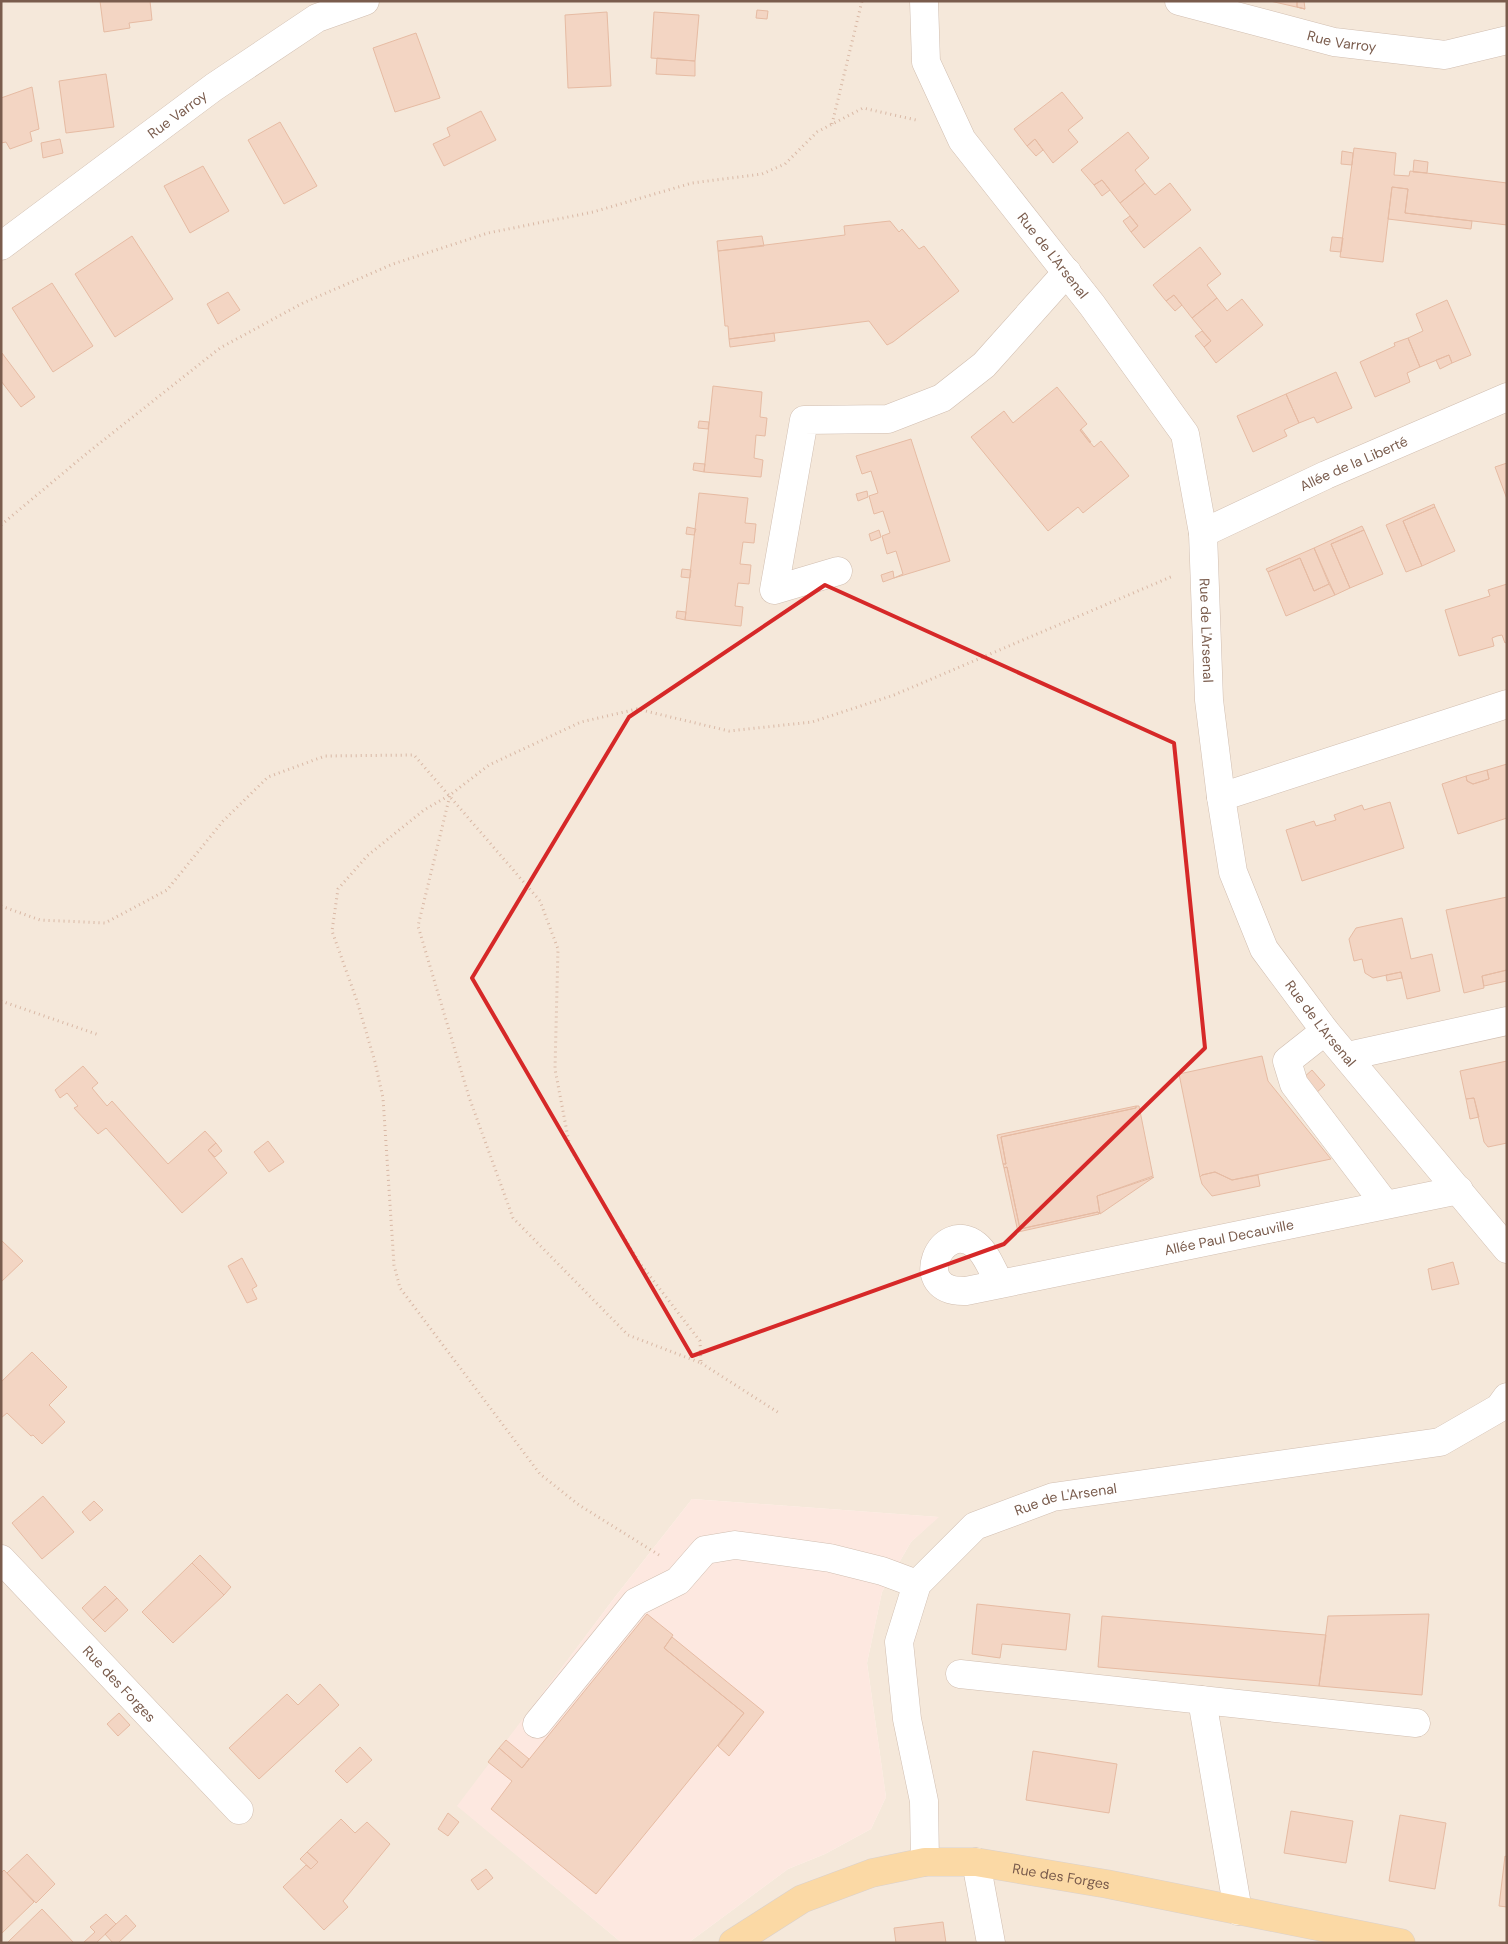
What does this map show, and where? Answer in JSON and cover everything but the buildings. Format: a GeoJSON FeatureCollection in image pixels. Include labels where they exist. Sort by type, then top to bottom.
{"type":"FeatureCollection","features":[{"type":"Feature","properties":{"kind":"main road","name":"Rue des Forges"},"geometry":{"type":"LineString","coordinates":[[733,1943],[802,1899],[872,1873],[925,1862],[976,1862],[1107,1884],[1401,1943]]}},
{"type":"Feature","properties":{"kind":"street","name":"Rue Varroy"},"geometry":{"type":"LineString","coordinates":[[1,246],[214,87],[301,28],[317,18],[365,1]]}},
{"type":"Feature","properties":{"kind":"street","name":"Rue de L'Arsenal"},"geometry":{"type":"LineString","coordinates":[[924,1],[926,62],[962,140],[1067,272],[1184,434],[1203,533],[1209,700],[1221,797],[1233,872],[1264,950],[1325,1031],[1348,1056],[1507,1248]]}},
{"type":"Feature","properties":{"kind":"street","name":"Rue Varroy"},"geometry":{"type":"LineString","coordinates":[[1179,1],[1334,42],[1408,51],[1445,55],[1507,40]]}},
{"type":"Feature","properties":{"kind":"street"},"geometry":{"type":"LineString","coordinates":[[838,572],[774,590],[804,420],[888,419],[942,398],[984,365],[1067,272]]}},
{"type":"Feature","properties":{"kind":"street","name":"Allée de la Liberté"},"geometry":{"type":"LineString","coordinates":[[1203,533],[1326,475],[1507,397]]}},
{"type":"Feature","properties":{"kind":"street"},"geometry":{"type":"LineString","coordinates":[[1221,797],[1507,704]]}},
{"type":"Feature","properties":{"kind":"street"},"geometry":{"type":"LineString","coordinates":[[1348,1056],[1507,1021]]}},
{"type":"Feature","properties":{"kind":"street"},"geometry":{"type":"LineString","coordinates":[[1325,1031],[1287,1061],[1294,1084],[1385,1204]]}},
{"type":"Feature","properties":{"kind":"street","name":"Allée Paul Decauville"},"geometry":{"type":"LineString","coordinates":[[1000,1284],[1459,1190]]}},
{"type":"Feature","properties":{"kind":"street","name":"Rue de L'Arsenal"},"geometry":{"type":"LineString","coordinates":[[925,1862],[924,1802],[907,1719],[899,1642],[917,1584],[975,1526],[1053,1497],[1440,1442],[1499,1408],[1507,1397]]}},
{"type":"Feature","properties":{"kind":"street"},"geometry":{"type":"LineString","coordinates":[[537,1724],[636,1602],[678,1581],[706,1550],[735,1545],[830,1558],[882,1571],[917,1584]]}},
{"type":"Feature","properties":{"kind":"street","name":"Rue des Forges"},"geometry":{"type":"LineString","coordinates":[[1,1559],[239,1810]]}},
{"type":"Feature","properties":{"kind":"street"},"geometry":{"type":"LineString","coordinates":[[960,1674],[1416,1723]]}},
{"type":"Feature","properties":{"kind":"street"},"geometry":{"type":"LineString","coordinates":[[1202,1700],[1238,1911]]}},
{"type":"Feature","properties":{"kind":"street"},"geometry":{"type":"LineString","coordinates":[[976,1862],[991,1943]]}},
{"type":"Feature","properties":{"kind":"path"},"geometry":{"type":"LineString","coordinates":[[831,125],[862,1]]}},
{"type":"Feature","properties":{"kind":"path"},"geometry":{"type":"LineString","coordinates":[[1,525],[86,454],[220,348],[304,303],[393,264],[488,233],[594,212],[692,183],[762,174],[785,164],[817,132],[863,108],[900,117],[956,126]]}},
{"type":"Feature","properties":{"kind":"path"},"geometry":{"type":"LineString","coordinates":[[686,1572],[579,1505],[540,1474],[400,1288],[394,1265],[383,1098],[375,1062],[357,1001],[332,931],[338,889],[367,856],[424,810],[450,795],[489,765],[581,722],[637,709],[729,731],[812,722],[894,695],[1204,562]]}},
{"type":"Feature","properties":{"kind":"path"},"geometry":{"type":"LineString","coordinates":[[1,906],[40,920],[105,923],[167,890],[223,821],[268,777],[325,756],[414,755],[540,901],[558,949],[554,1070],[570,1148],[639,1262],[700,1341],[701,1363]]}},
{"type":"Feature","properties":{"kind":"path"},"geometry":{"type":"LineString","coordinates":[[450,795],[418,926],[469,1096],[513,1218],[628,1335],[701,1363],[779,1413]]}},
{"type":"Feature","properties":{"kind":"path"},"geometry":{"type":"LineString","coordinates":[[1,1001],[99,1035]]}},
{"type":"Feature","properties":{"kind":"highlighted area"},"geometry":{"type":"Polygon","coordinates":[[[825,585],[1174,743],[1205,1048],[1004,1244],[692,1356],[472,978],[629,717],[825,585]]]}},
{"type":"Feature","properties":{"kind":"shaded area"},"geometry":{"type":"Polygon","coordinates":[[[1,1],[1507,1],[1507,1943],[688,1943],[788,1869],[825,1854],[871,1829],[886,1797],[867,1663],[882,1592],[911,1542],[938,1517],[692,1499],[615,1597],[458,1806],[622,1943],[1,1943],[1,1]]]}},
{"type":"Feature","properties":{"kind":"shaded area"},"geometry":{"type":"Polygon","coordinates":[[[692,1499],[939,1517],[911,1542],[882,1592],[867,1663],[886,1797],[871,1829],[825,1854],[788,1869],[688,1943],[622,1943],[457,1806],[615,1597],[692,1499]]]}}]}
